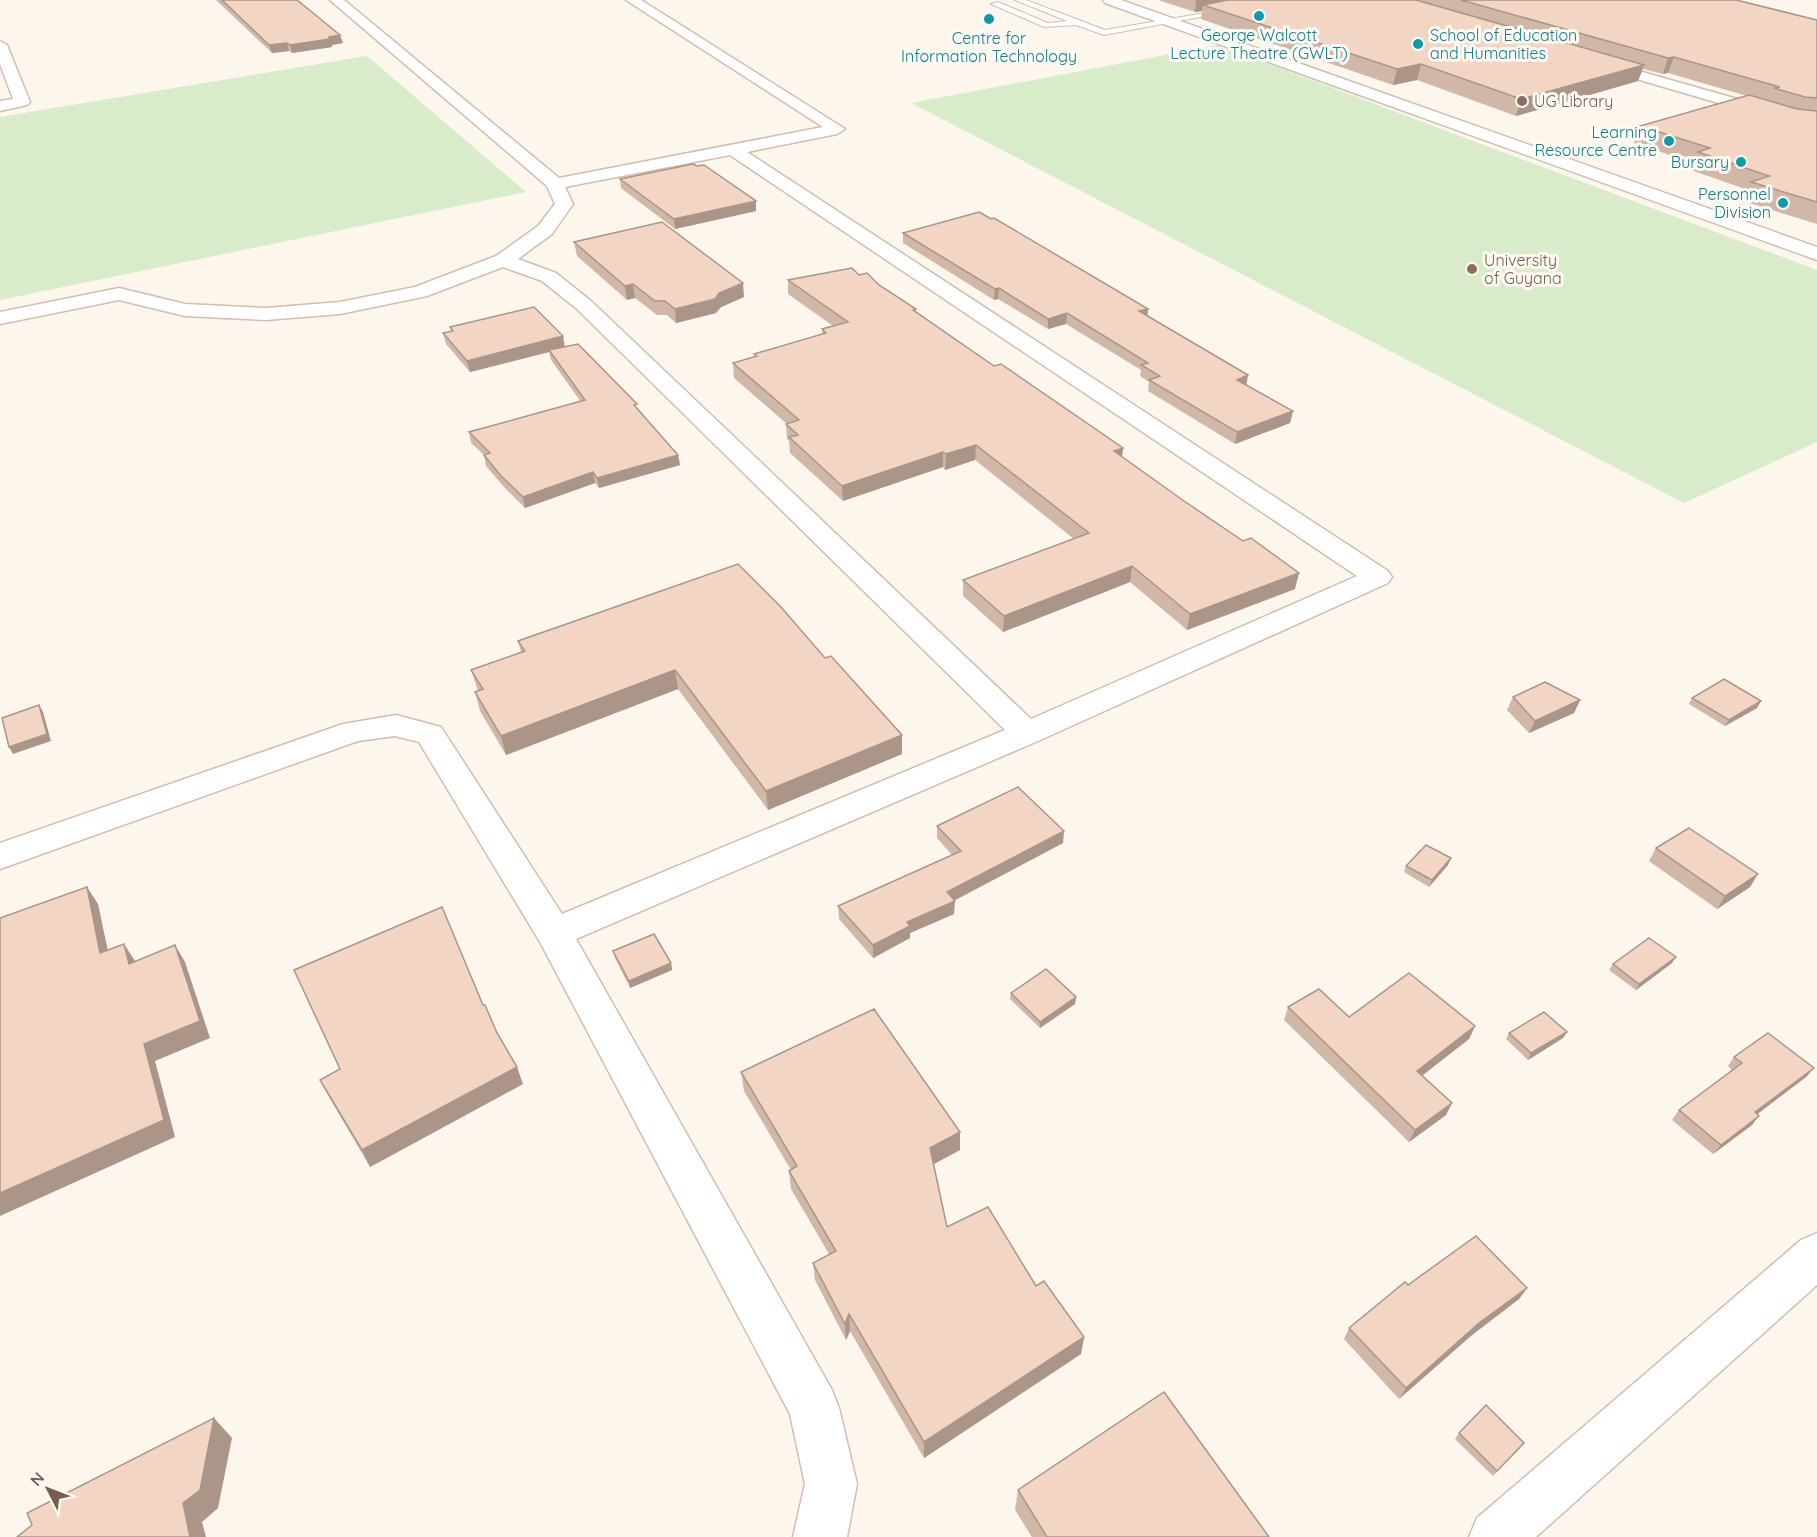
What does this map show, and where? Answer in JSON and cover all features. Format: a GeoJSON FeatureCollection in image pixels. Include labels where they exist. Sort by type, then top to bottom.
{"type":"FeatureCollection","features":[{"type":"Feature","properties":{"kind":"street"},"geometry":{"type":"LineString","coordinates":[[0,318],[119,294],[185,310],[266,314],[340,308],[420,292],[504,260],[545,230],[564,204],[555,184],[336,0]]}},
{"type":"Feature","properties":{"kind":"street"},"geometry":{"type":"LineString","coordinates":[[555,184],[837,129],[632,0]]}},
{"type":"Feature","properties":{"kind":"street"},"geometry":{"type":"LineString","coordinates":[[1109,0],[1817,254]]}},
{"type":"Feature","properties":{"kind":"street"},"geometry":{"type":"LineString","coordinates":[[0,45],[22,102],[0,106]]}},
{"type":"Feature","properties":{"kind":"street"},"geometry":{"type":"LineString","coordinates":[[1579,57],[1796,122],[1817,122]]}},
{"type":"Feature","properties":{"kind":"street"},"geometry":{"type":"LineString","coordinates":[[554,933],[1026,733],[1378,578],[732,149]]}},
{"type":"Feature","properties":{"kind":"street"},"geometry":{"type":"LineString","coordinates":[[504,260],[549,277],[584,304],[1026,733]]}},
{"type":"Feature","properties":{"kind":"street"},"geometry":{"type":"LineString","coordinates":[[0,856],[354,732],[396,725],[430,735],[554,933],[814,1408],[831,1484],[820,1537]]}},
{"type":"Feature","properties":{"kind":"street"},"geometry":{"type":"LineString","coordinates":[[1496,1537],[1817,1255]]}},
{"type":"Feature","properties":{"kind":"lane"},"geometry":{"type":"LineString","coordinates":[[1019,0],[1104,33],[1241,9]]}},
{"type":"Feature","properties":{"kind":"lane"},"geometry":{"type":"LineString","coordinates":[[995,4],[1047,26],[1078,22]]}},
{"type":"Feature","properties":{"kind":"green space"},"geometry":{"type":"Polygon","coordinates":[[[1218,45],[1817,270],[1817,442],[1684,503],[911,103],[1218,45]]]}},
{"type":"Feature","properties":{"kind":"green space"},"geometry":{"type":"Polygon","coordinates":[[[367,56],[526,192],[0,300],[0,117],[367,56]]]}},
{"type":"Feature","properties":{"kind":"building"},"geometry":{"type":"Polygon","coordinates":[[[222,0],[297,0],[340,35],[329,37],[330,39],[290,45],[287,43],[269,45],[222,0]]]}},
{"type":"Feature","properties":{"kind":"building"},"geometry":{"type":"Polygon","coordinates":[[[1227,0],[1416,0],[1644,65],[1521,99],[1421,64],[1397,69],[1203,5],[1227,0]]]}},
{"type":"Feature","properties":{"kind":"building"},"geometry":{"type":"Polygon","coordinates":[[[1461,0],[1736,0],[1817,20],[1817,98],[1805,97],[1774,88],[1780,87],[1674,57],[1668,58],[1461,0]]]}},
{"type":"Feature","properties":{"kind":"building"},"geometry":{"type":"Polygon","coordinates":[[[1749,95],[1797,109],[1817,111],[1817,202],[1751,182],[1769,176],[1698,152],[1710,148],[1640,126],[1749,95]]]}},
{"type":"Feature","properties":{"kind":"building"},"geometry":{"type":"Polygon","coordinates":[[[693,164],[704,165],[756,201],[674,219],[620,179],[693,164]]]}},
{"type":"Feature","properties":{"kind":"building"},"geometry":{"type":"Polygon","coordinates":[[[979,212],[991,219],[994,218],[1148,309],[1139,311],[1248,375],[1237,380],[1293,411],[1237,432],[1149,380],[1160,376],[1141,365],[1148,363],[1067,313],[1048,319],[903,233],[979,212]]]}},
{"type":"Feature","properties":{"kind":"building"},"geometry":{"type":"Polygon","coordinates":[[[662,222],[743,283],[719,293],[715,299],[675,309],[665,301],[655,301],[633,284],[625,286],[574,242],[662,222]]]}},
{"type":"Feature","properties":{"kind":"building"},"geometry":{"type":"Polygon","coordinates":[[[852,268],[859,275],[867,273],[879,285],[916,309],[913,310],[994,366],[1001,364],[1123,448],[1114,451],[1184,501],[1243,541],[1251,538],[1299,573],[1190,614],[1132,566],[1004,616],[963,580],[1089,533],[976,445],[946,454],[943,452],[842,486],[789,437],[798,435],[786,424],[799,420],[733,363],[757,356],[754,354],[826,333],[822,329],[848,322],[788,280],[852,268]]]}},
{"type":"Feature","properties":{"kind":"building"},"geometry":{"type":"Polygon","coordinates":[[[534,307],[563,336],[467,361],[443,333],[453,331],[450,327],[534,307]]]}},
{"type":"Feature","properties":{"kind":"building"},"geometry":{"type":"Polygon","coordinates":[[[578,344],[637,404],[634,405],[678,455],[597,478],[593,472],[523,497],[501,476],[484,455],[490,453],[469,432],[585,400],[549,350],[578,344]]]}},
{"type":"Feature","properties":{"kind":"building"},"geometry":{"type":"Polygon","coordinates":[[[738,564],[780,606],[825,658],[831,656],[902,735],[766,791],[675,670],[501,736],[475,692],[483,689],[471,670],[525,651],[518,641],[738,564]]]}},
{"type":"Feature","properties":{"kind":"building"},"geometry":{"type":"Polygon","coordinates":[[[1724,679],[1761,701],[1729,720],[1692,698],[1724,679]]]}},
{"type":"Feature","properties":{"kind":"building"},"geometry":{"type":"Polygon","coordinates":[[[1545,682],[1580,700],[1535,721],[1513,697],[1545,682]]]}},
{"type":"Feature","properties":{"kind":"building"},"geometry":{"type":"Polygon","coordinates":[[[39,705],[47,734],[9,747],[2,718],[39,705]]]}},
{"type":"Feature","properties":{"kind":"building"},"geometry":{"type":"Polygon","coordinates":[[[1018,787],[1064,831],[947,892],[955,901],[907,922],[910,926],[873,945],[838,906],[961,851],[937,826],[1018,787]]]}},
{"type":"Feature","properties":{"kind":"building"},"geometry":{"type":"Polygon","coordinates":[[[1689,828],[1758,874],[1725,896],[1656,848],[1689,828]]]}},
{"type":"Feature","properties":{"kind":"building"},"geometry":{"type":"Polygon","coordinates":[[[1426,845],[1451,858],[1432,880],[1406,866],[1426,845]]]}},
{"type":"Feature","properties":{"kind":"building"},"geometry":{"type":"Polygon","coordinates":[[[87,887],[100,953],[124,944],[129,964],[175,945],[200,1021],[144,1044],[164,1120],[0,1193],[0,918],[87,887]]]}},
{"type":"Feature","properties":{"kind":"building"},"geometry":{"type":"Polygon","coordinates":[[[442,907],[483,1005],[517,1067],[362,1150],[320,1080],[340,1069],[294,970],[442,907]]]}},
{"type":"Feature","properties":{"kind":"building"},"geometry":{"type":"Polygon","coordinates":[[[654,934],[671,963],[629,981],[613,951],[654,934]]]}},
{"type":"Feature","properties":{"kind":"building"},"geometry":{"type":"Polygon","coordinates":[[[1649,938],[1676,957],[1639,984],[1613,964],[1649,938]]]}},
{"type":"Feature","properties":{"kind":"building"},"geometry":{"type":"Polygon","coordinates":[[[1046,969],[1076,997],[1040,1022],[1011,993],[1046,969]]]}},
{"type":"Feature","properties":{"kind":"building"},"geometry":{"type":"Polygon","coordinates":[[[1409,973],[1475,1026],[1417,1071],[1452,1103],[1415,1130],[1288,1007],[1319,989],[1349,1017],[1409,973]]]}},
{"type":"Feature","properties":{"kind":"building"},"geometry":{"type":"Polygon","coordinates":[[[874,1009],[960,1132],[930,1148],[947,1227],[988,1207],[1036,1286],[1044,1281],[1084,1337],[924,1442],[849,1314],[845,1324],[813,1263],[836,1251],[789,1171],[797,1166],[741,1072],[874,1009]]]}},
{"type":"Feature","properties":{"kind":"building"},"geometry":{"type":"Polygon","coordinates":[[[1544,1012],[1567,1032],[1531,1053],[1509,1033],[1544,1012]]]}},
{"type":"Feature","properties":{"kind":"building"},"geometry":{"type":"Polygon","coordinates":[[[1768,1033],[1814,1068],[1755,1112],[1759,1116],[1721,1145],[1679,1110],[1742,1063],[1734,1057],[1768,1033]]]}},
{"type":"Feature","properties":{"kind":"building"},"geometry":{"type":"Polygon","coordinates":[[[1476,1236],[1527,1288],[1479,1323],[1406,1388],[1349,1328],[1405,1282],[1408,1285],[1476,1236]]]}},
{"type":"Feature","properties":{"kind":"building"},"geometry":{"type":"Polygon","coordinates":[[[1164,1392],[1269,1537],[1047,1537],[1018,1490],[1164,1392]]]}},
{"type":"Feature","properties":{"kind":"building"},"geometry":{"type":"Polygon","coordinates":[[[1486,1405],[1524,1443],[1497,1471],[1459,1433],[1486,1405]]]}},
{"type":"Feature","properties":{"kind":"building"},"geometry":{"type":"Polygon","coordinates":[[[214,1418],[200,1490],[183,1503],[190,1537],[17,1537],[32,1525],[27,1513],[214,1418]]]}},
{"type":"Feature","properties":{"kind":"place","name":"George Walcott Lecture Theatre (GWLT)"},"geometry":{"type":"Point","coordinates":[1259,16]}},
{"type":"Feature","properties":{"kind":"place","name":"Centre for Information Technology"},"geometry":{"type":"Point","coordinates":[989,19]}},
{"type":"Feature","properties":{"kind":"place","name":"School of Education and Humanities"},"geometry":{"type":"Point","coordinates":[1418,44]}},
{"type":"Feature","properties":{"kind":"place","name":"UG Library"},"geometry":{"type":"Point","coordinates":[1522,101]}},
{"type":"Feature","properties":{"kind":"place","name":"Learning Resource Centre"},"geometry":{"type":"Point","coordinates":[1669,141]}},
{"type":"Feature","properties":{"kind":"place","name":"Bursary"},"geometry":{"type":"Point","coordinates":[1741,162]}},
{"type":"Feature","properties":{"kind":"place","name":"Personnel Division"},"geometry":{"type":"Point","coordinates":[1783,203]}},
{"type":"Feature","properties":{"kind":"place","name":"University of Guyana"},"geometry":{"type":"Point","coordinates":[1472,269]}}]}
